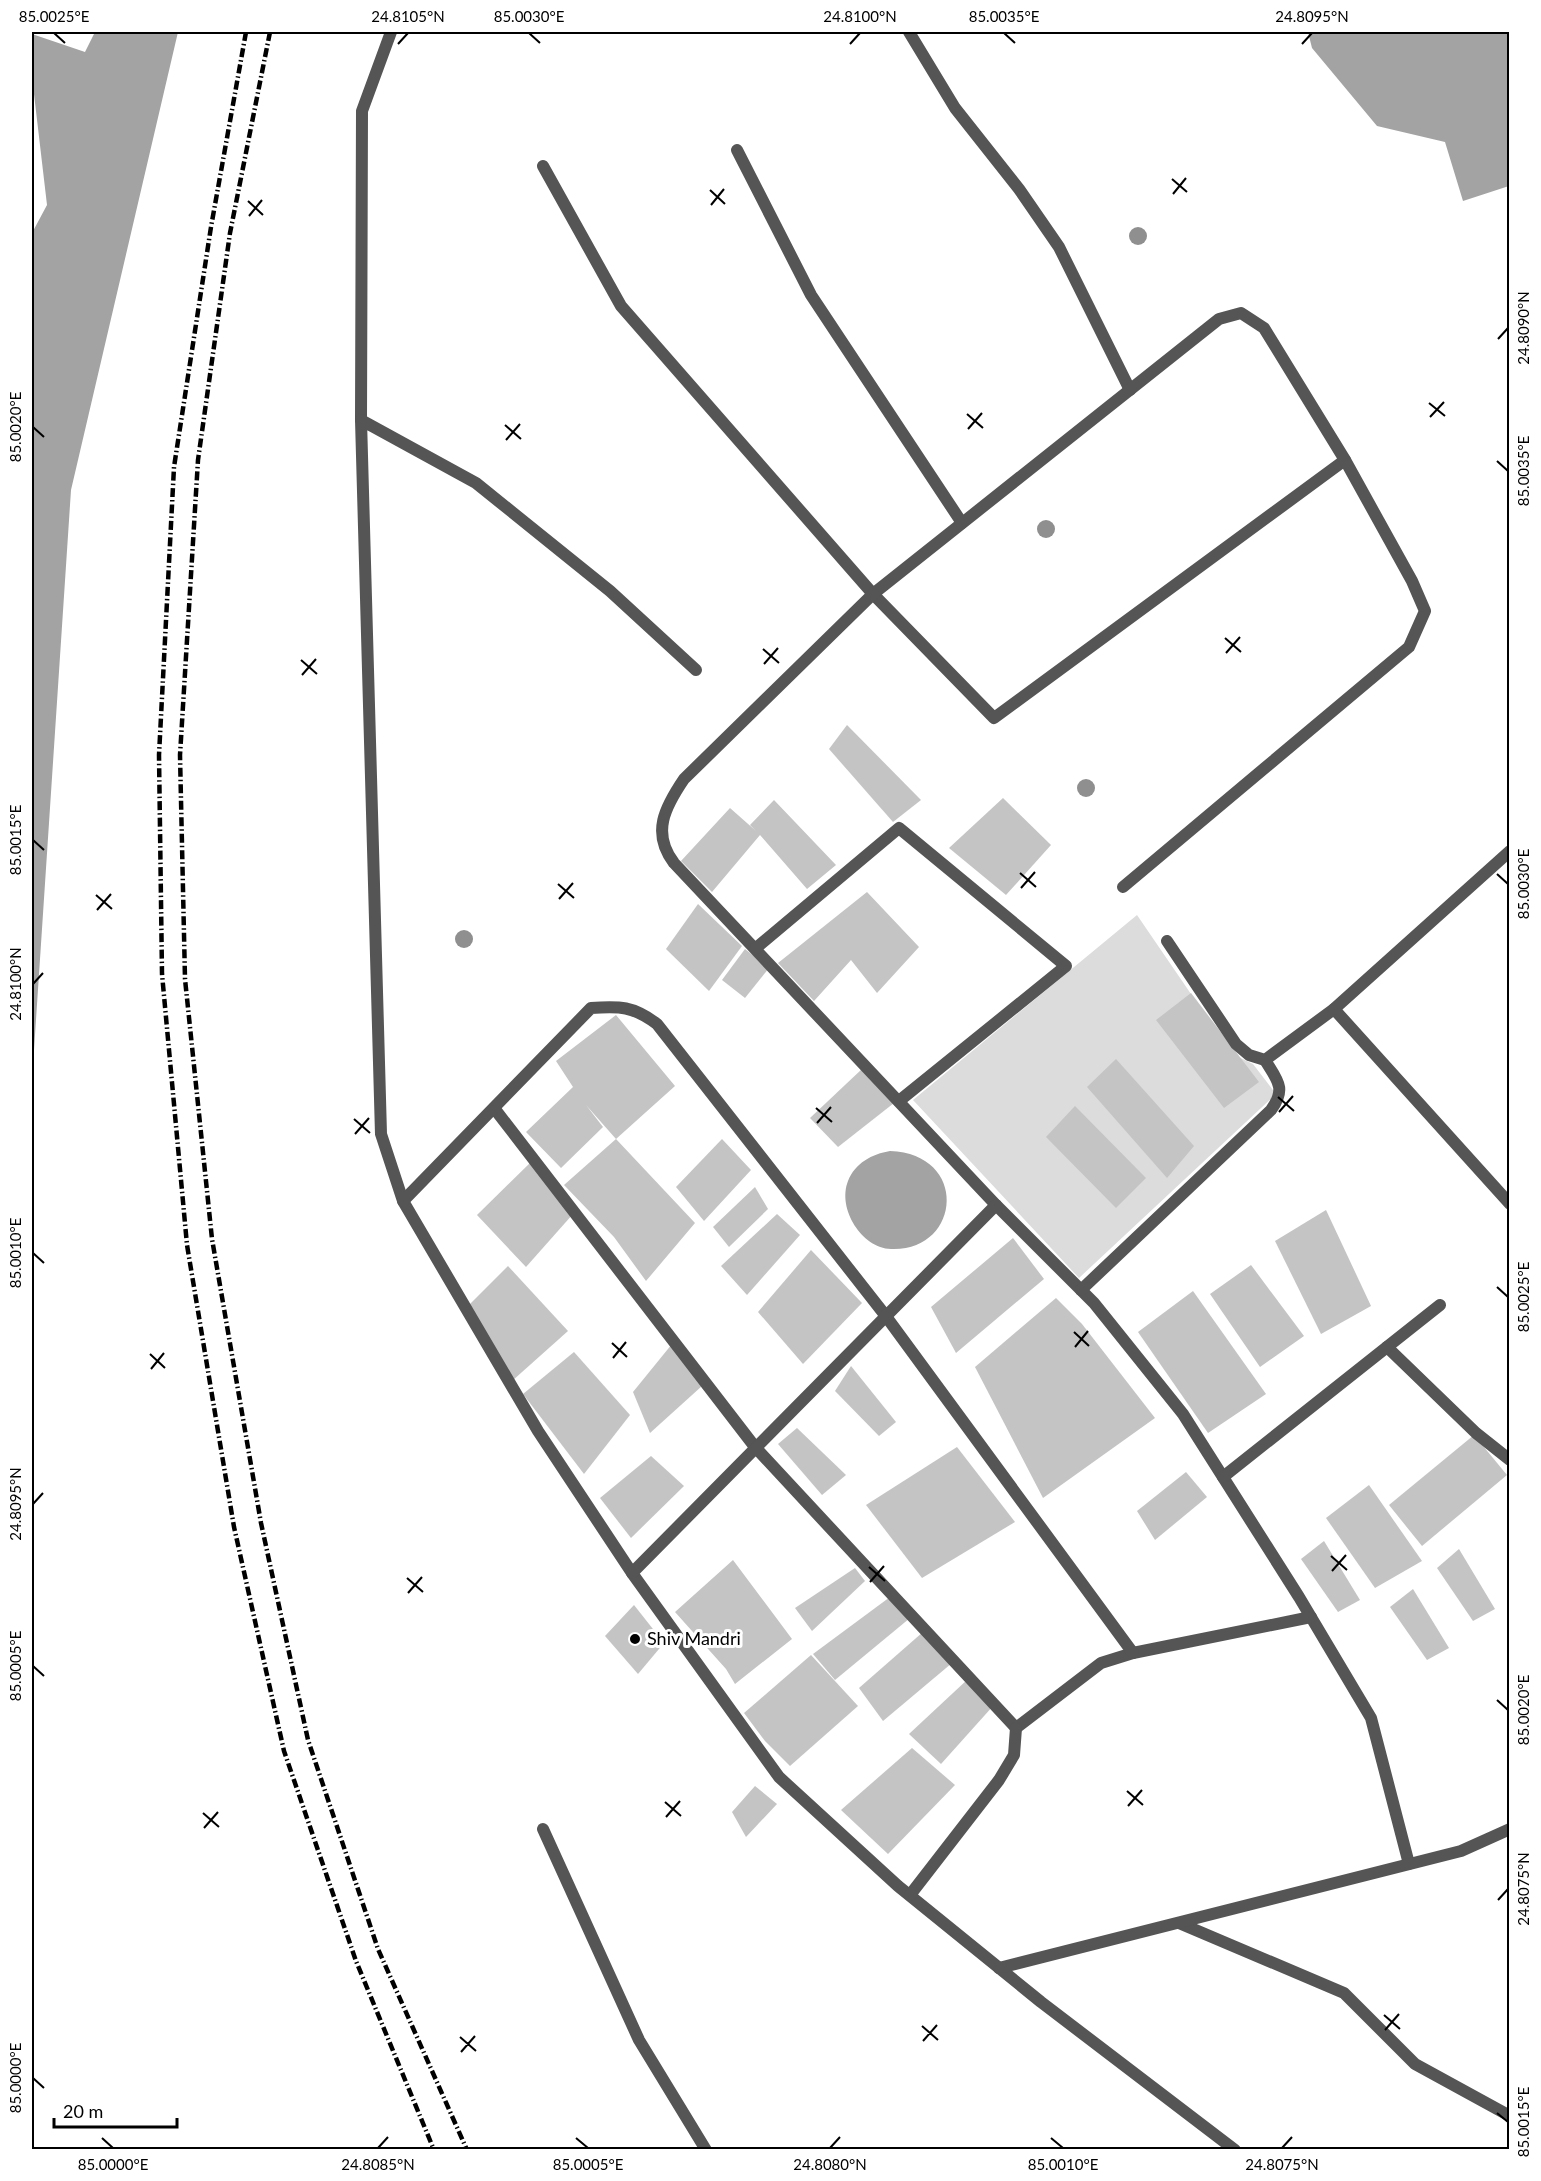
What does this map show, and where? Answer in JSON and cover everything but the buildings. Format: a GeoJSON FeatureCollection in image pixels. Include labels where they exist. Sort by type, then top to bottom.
{"type":"FeatureCollection","features":[{"type":"Feature","properties":{"kind":"street"},"geometry":{"type":"LineString","coordinates":[[392,32],[362,111],[361,420],[381,1134],[403,1201],[538,1431],[632,1573],[779,1777],[910,1895],[999,1968],[1235,2150]]}},
{"type":"Feature","properties":{"kind":"street"},"geometry":{"type":"LineString","coordinates":[[909,32],[955,108],[1018,189],[1059,247],[1130,390]]}},
{"type":"Feature","properties":{"kind":"street"},"geometry":{"type":"LineString","coordinates":[[738,150],[811,295],[962,523]]}},
{"type":"Feature","properties":{"kind":"street"},"geometry":{"type":"LineString","coordinates":[[543,166],[621,306],[873,594],[994,718],[1345,460]]}},
{"type":"Feature","properties":{"kind":"street"},"geometry":{"type":"LineString","coordinates":[[1123,887],[1409,647],[1425,610],[1412,581],[1345,460],[1264,328],[1241,313],[1219,319],[873,594],[684,779],[668,803],[661,832],[665,851],[704,897],[756,948],[996,1205],[1081,1290],[1183,1414],[1311,1617],[1371,1718],[1409,1864]]}},
{"type":"Feature","properties":{"kind":"street"},"geometry":{"type":"LineString","coordinates":[[361,420],[476,483],[610,591],[696,670]]}},
{"type":"Feature","properties":{"kind":"street"},"geometry":{"type":"LineString","coordinates":[[756,948],[899,828],[1066,966],[899,1101]]}},
{"type":"Feature","properties":{"kind":"street"},"geometry":{"type":"LineString","coordinates":[[1265,1059],[1334,1009],[1509,851]]}},
{"type":"Feature","properties":{"kind":"street"},"geometry":{"type":"LineString","coordinates":[[1081,1290],[1271,1110],[1280,1096],[1279,1082],[1265,1059],[1249,1055],[1236,1044],[1167,941]]}},
{"type":"Feature","properties":{"kind":"street"},"geometry":{"type":"LineString","coordinates":[[403,1201],[591,1008],[614,1006],[638,1010],[657,1024],[885,1315],[1133,1653]]}},
{"type":"Feature","properties":{"kind":"street"},"geometry":{"type":"LineString","coordinates":[[1334,1009],[1509,1204]]}},
{"type":"Feature","properties":{"kind":"street"},"geometry":{"type":"LineString","coordinates":[[494,1108],[755,1448],[1016,1728],[1014,1755],[999,1780],[910,1895]]}},
{"type":"Feature","properties":{"kind":"street"},"geometry":{"type":"LineString","coordinates":[[632,1573],[996,1205]]}},
{"type":"Feature","properties":{"kind":"street"},"geometry":{"type":"LineString","coordinates":[[1224,1477],[1440,1305]]}},
{"type":"Feature","properties":{"kind":"street"},"geometry":{"type":"LineString","coordinates":[[1387,1347],[1476,1433],[1509,1460]]}},
{"type":"Feature","properties":{"kind":"street"},"geometry":{"type":"LineString","coordinates":[[1016,1728],[1101,1663],[1133,1653],[1311,1617]]}},
{"type":"Feature","properties":{"kind":"street"},"geometry":{"type":"LineString","coordinates":[[543,1829],[639,2040],[706,2150]]}},
{"type":"Feature","properties":{"kind":"street"},"geometry":{"type":"LineString","coordinates":[[999,1968],[1461,1851],[1509,1829]]}},
{"type":"Feature","properties":{"kind":"street"},"geometry":{"type":"LineString","coordinates":[[1179,1923],[1344,1994],[1415,2064],[1509,2116]]}},
{"type":"Feature","properties":{"kind":"shaded area"},"geometry":{"type":"Polygon","coordinates":[[[95,32],[178,32],[71,490],[33,1065],[32,233],[47,205],[32,77],[32,34],[85,52],[95,32]]]}},
{"type":"Feature","properties":{"kind":"shaded area"},"geometry":{"type":"Polygon","coordinates":[[[1308,32],[1509,32],[1509,186],[1463,201],[1445,142],[1377,126],[1312,48],[1308,32]]]}},
{"type":"Feature","properties":{"kind":"shaded area"},"geometry":{"type":"Polygon","coordinates":[[[1137,915],[1232,1054],[1253,1064],[1276,1094],[1079,1278],[913,1100],[1137,915]]]}},
{"type":"Feature","properties":{"kind":"shaded area"},"geometry":{"type":"Polygon","coordinates":[[[890,1151],[916,1156],[934,1168],[944,1184],[947,1202],[943,1220],[932,1235],[914,1246],[891,1249],[870,1242],[862,1234],[854,1225],[846,1203],[848,1181],[855,1169],[871,1157],[890,1151]]]}},
{"type":"Feature","properties":{"kind":"railway"},"geometry":{"type":"LineString","coordinates":[[246,32],[211,227],[174,467],[159,755],[162,974],[187,1245],[234,1527],[284,1751],[356,1961],[434,2150]]}},
{"type":"Feature","properties":{"kind":"railway"},"geometry":{"type":"LineString","coordinates":[[270,32],[230,233],[198,460],[180,755],[185,979],[212,1239],[261,1523],[308,1740],[378,1949],[467,2150]]}},
{"type":"Feature","properties":{"kind":"place","name":"Shiv Mandri"},"geometry":{"type":"Point","coordinates":[635,1639]}}]}
